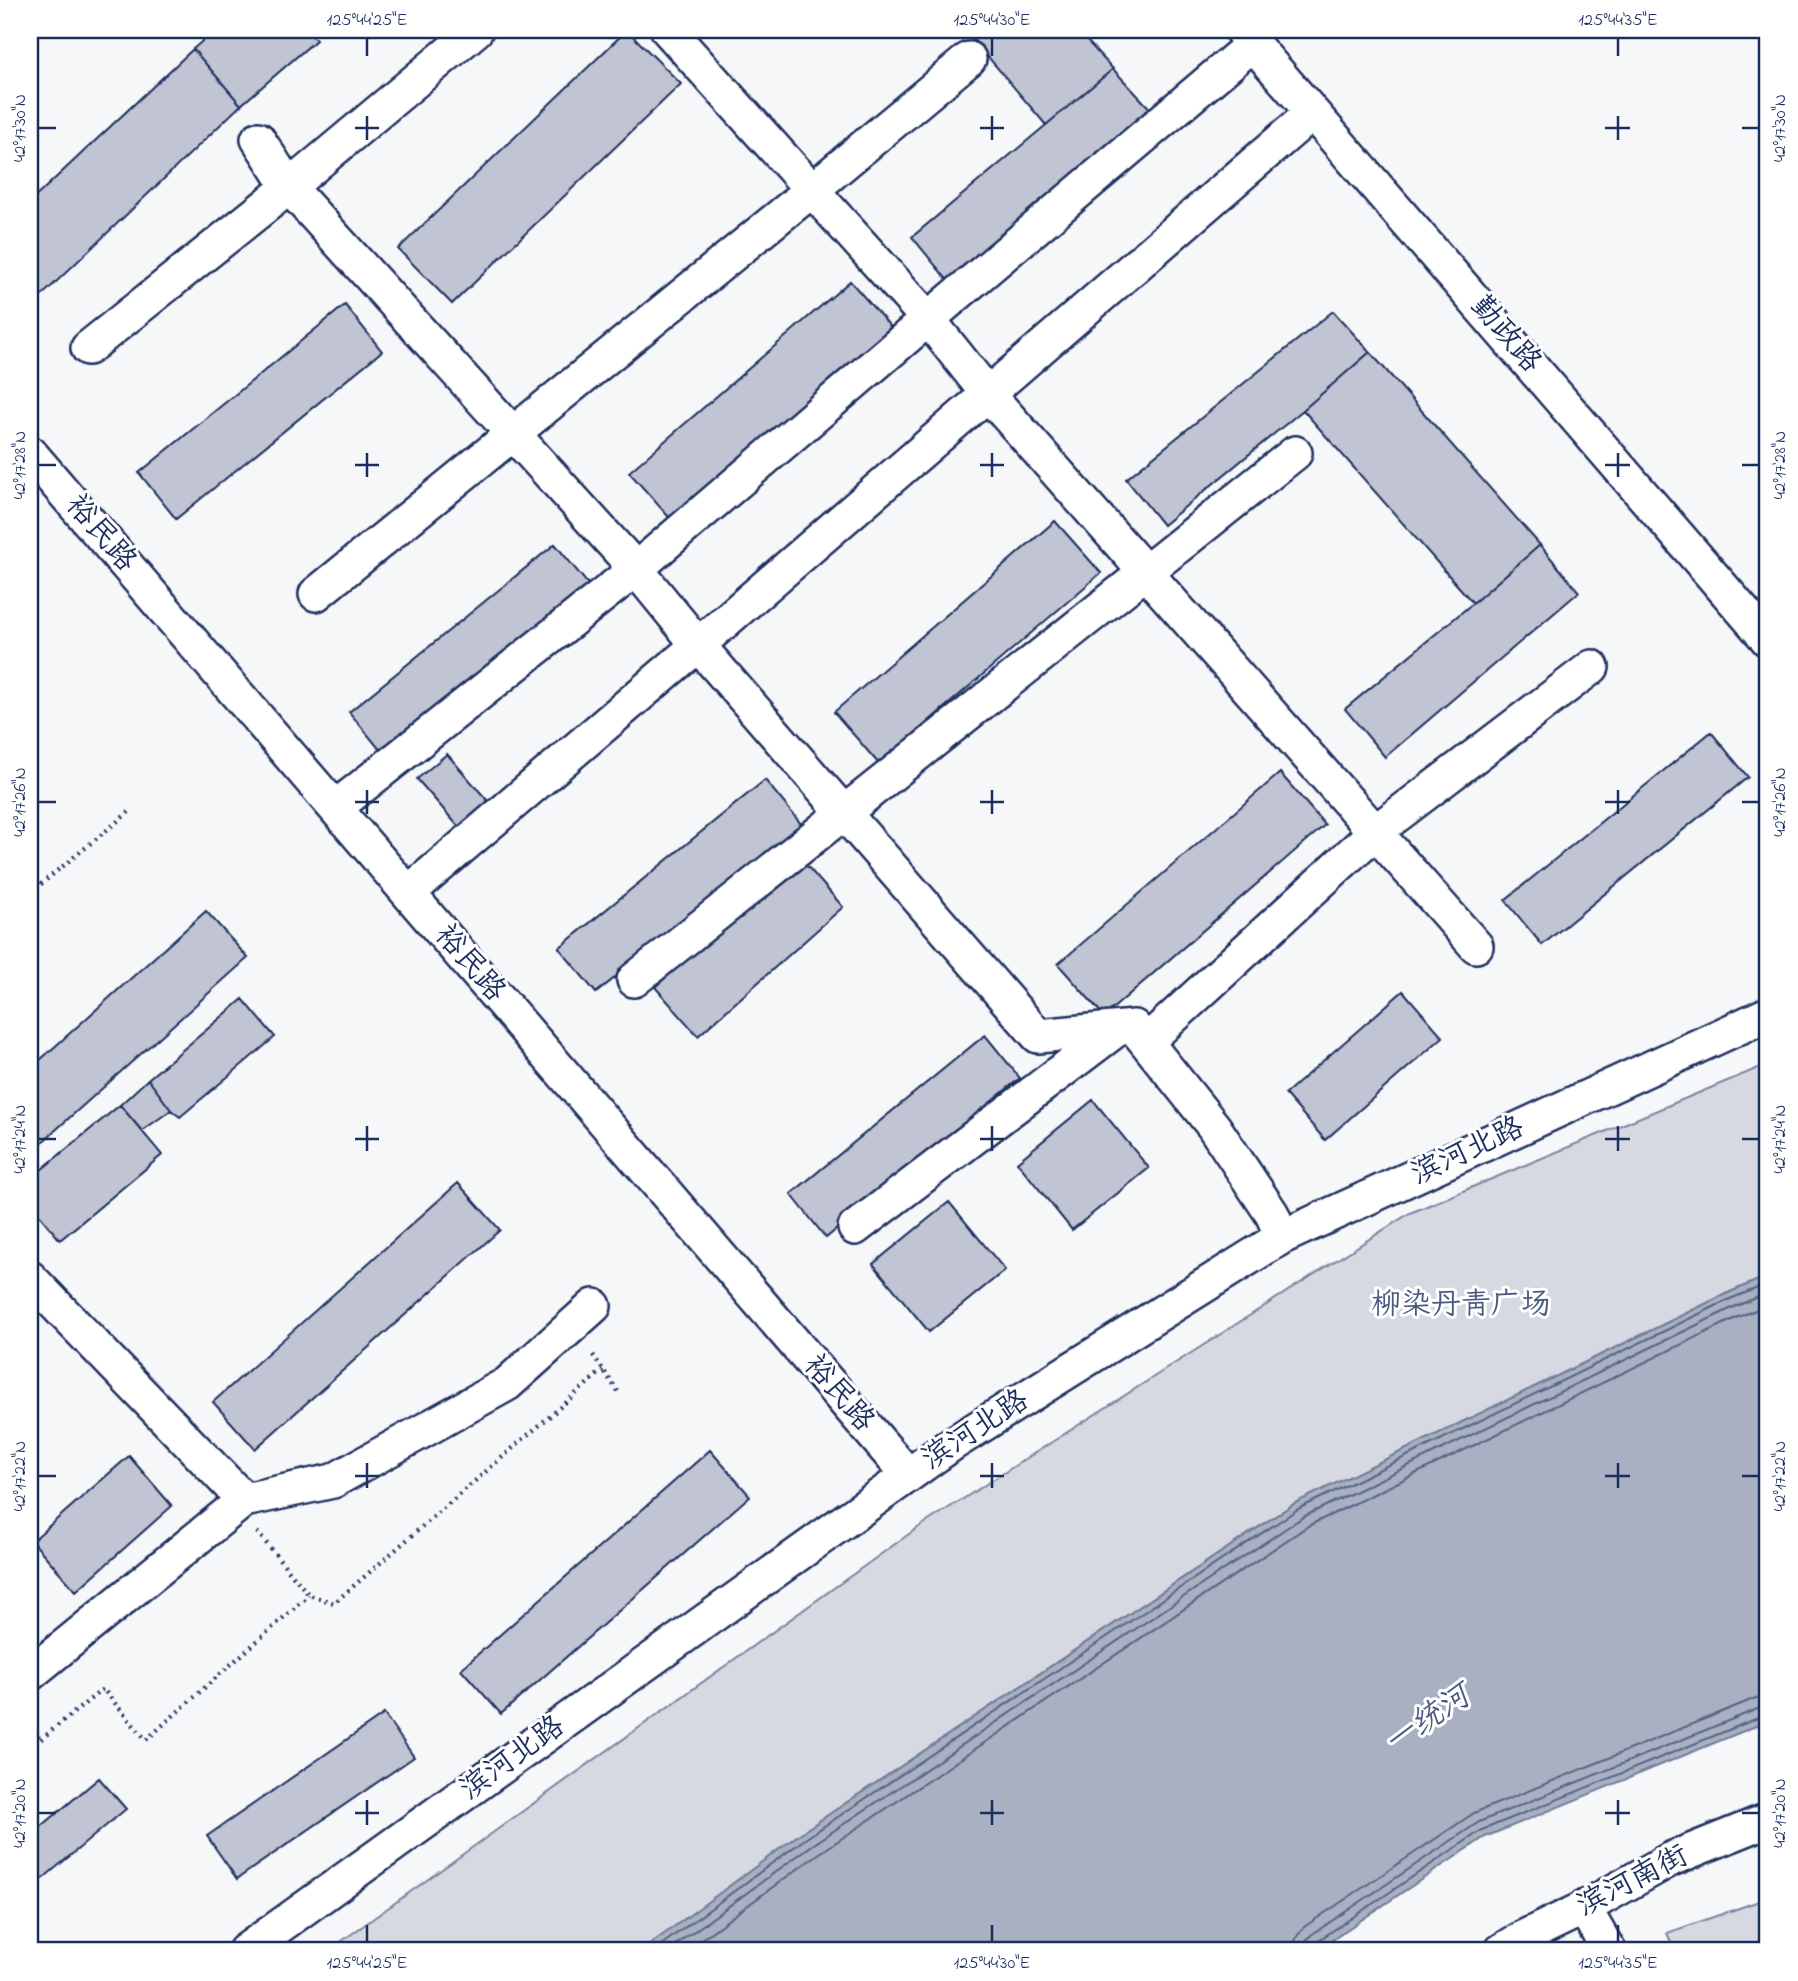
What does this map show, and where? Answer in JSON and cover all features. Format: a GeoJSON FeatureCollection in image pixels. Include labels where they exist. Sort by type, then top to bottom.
{"type":"FeatureCollection","features":[{"type":"Feature","properties":{"kind":"street"},"geometry":{"type":"LineString","coordinates":[[88,348],[289,187],[476,30]]}},
{"type":"Feature","properties":{"kind":"street"},"geometry":{"type":"LineString","coordinates":[[668,30],[928,319],[987,393],[1476,946]]}},
{"type":"Feature","properties":{"kind":"street"},"geometry":{"type":"LineString","coordinates":[[335,808],[636,569],[928,319],[1247,37]]}},
{"type":"Feature","properties":{"kind":"street","name":"勤政路"},"geometry":{"type":"LineString","coordinates":[[1247,37],[1768,640]]}},
{"type":"Feature","properties":{"kind":"street"},"geometry":{"type":"LineString","coordinates":[[316,594],[969,59]]}},
{"type":"Feature","properties":{"kind":"street"},"geometry":{"type":"LineString","coordinates":[[408,893],[1312,113]]}},
{"type":"Feature","properties":{"kind":"street"},"geometry":{"type":"LineString","coordinates":[[258,139],[289,187],[636,569],[698,645],[1038,1036],[1132,1036],[1214,1126],[1272,1214],[1282,1237]]}},
{"type":"Feature","properties":{"kind":"street","name":"裕民路"},"geometry":{"type":"LineString","coordinates":[[30,453],[908,1475]]}},
{"type":"Feature","properties":{"kind":"street"},"geometry":{"type":"LineString","coordinates":[[634,980],[1295,453]]}},
{"type":"Feature","properties":{"kind":"street"},"geometry":{"type":"LineString","coordinates":[[855,1228],[1132,1036],[1375,832],[1592,667]]}},
{"type":"Feature","properties":{"kind":"street","name":"滨河北路"},"geometry":{"type":"LineString","coordinates":[[245,1951],[952,1444],[1282,1237],[1768,1014]]}},
{"type":"Feature","properties":{"kind":"street"},"geometry":{"type":"LineString","coordinates":[[30,1278],[240,1503]]}},
{"type":"Feature","properties":{"kind":"street"},"geometry":{"type":"LineString","coordinates":[[30,1674],[240,1503],[333,1481],[507,1384],[583,1316]]}},
{"type":"Feature","properties":{"kind":"street","name":"滨河南街"},"geometry":{"type":"LineString","coordinates":[[1520,1946],[1671,1859],[1768,1820]]}},
{"type":"Feature","properties":{"kind":"street"},"geometry":{"type":"LineString","coordinates":[[1584,1908],[1609,1951]]}},
{"type":"Feature","properties":{"kind":"path"},"geometry":{"type":"LineString","coordinates":[[30,893],[129,812]]}},
{"type":"Feature","properties":{"kind":"path"},"geometry":{"type":"LineString","coordinates":[[583,1316],[603,1370],[620,1393]]}},
{"type":"Feature","properties":{"kind":"path"},"geometry":{"type":"LineString","coordinates":[[240,1503],[309,1595],[334,1603],[603,1370]]}},
{"type":"Feature","properties":{"kind":"path"},"geometry":{"type":"LineString","coordinates":[[30,1748],[103,1689],[146,1740],[309,1595]]}},
{"type":"Feature","properties":{"kind":"path"},"geometry":{"type":"LineString","coordinates":[[30,1724],[40,1739]]}},
{"type":"Feature","properties":{"kind":"green space","name":"柳染丹青广场"},"geometry":{"type":"Polygon","coordinates":[[[1768,1064],[1768,1276],[1295,1503],[801,1833],[647,1951],[328,1951],[916,1529],[1410,1213],[1768,1064]]]}},
{"type":"Feature","properties":{"kind":"green space"},"geometry":{"type":"Polygon","coordinates":[[[1768,1898],[1768,1951],[1675,1951],[1667,1933],[1768,1898]]]}},
{"type":"Feature","properties":{"kind":"water","name":"一统河"},"geometry":{"type":"Polygon","coordinates":[[[1768,1276],[1768,1721],[1485,1837],[1315,1951],[641,1951],[801,1833],[1295,1503],[1768,1276]]]}},
{"type":"Feature","properties":{"kind":"building"},"geometry":{"type":"Polygon","coordinates":[[[215,30],[308,30],[316,40],[241,105],[193,49],[215,30]]]}},
{"type":"Feature","properties":{"kind":"building"},"geometry":{"type":"Polygon","coordinates":[[[627,30],[681,84],[452,304],[398,249],[627,30]]]}},
{"type":"Feature","properties":{"kind":"building"},"geometry":{"type":"Polygon","coordinates":[[[965,30],[1077,30],[1113,69],[1046,125],[965,30]]]}},
{"type":"Feature","properties":{"kind":"building"},"geometry":{"type":"Polygon","coordinates":[[[193,49],[241,105],[30,307],[30,202],[193,49]]]}},
{"type":"Feature","properties":{"kind":"building"},"geometry":{"type":"Polygon","coordinates":[[[1113,69],[1155,114],[949,282],[912,237],[1113,69]]]}},
{"type":"Feature","properties":{"kind":"building"},"geometry":{"type":"Polygon","coordinates":[[[850,281],[896,333],[675,524],[629,472],[850,281]]]}},
{"type":"Feature","properties":{"kind":"building"},"geometry":{"type":"Polygon","coordinates":[[[345,305],[382,351],[176,519],[139,473],[345,305]]]}},
{"type":"Feature","properties":{"kind":"building"},"geometry":{"type":"Polygon","coordinates":[[[1333,311],[1370,352],[1163,525],[1126,479],[1333,311]]]}},
{"type":"Feature","properties":{"kind":"building"},"geometry":{"type":"Polygon","coordinates":[[[1370,352],[1540,545],[1473,603],[1303,410],[1370,352]]]}},
{"type":"Feature","properties":{"kind":"building"},"geometry":{"type":"Polygon","coordinates":[[[1055,521],[1101,573],[879,764],[834,712],[1055,521]]]}},
{"type":"Feature","properties":{"kind":"building"},"geometry":{"type":"Polygon","coordinates":[[[555,544],[592,589],[386,757],[349,712],[555,544]]]}},
{"type":"Feature","properties":{"kind":"building"},"geometry":{"type":"Polygon","coordinates":[[[1540,545],[1579,592],[1385,757],[1345,709],[1540,545]]]}},
{"type":"Feature","properties":{"kind":"building"},"geometry":{"type":"Polygon","coordinates":[[[1711,732],[1748,777],[1542,945],[1505,900],[1711,732]]]}},
{"type":"Feature","properties":{"kind":"building"},"geometry":{"type":"Polygon","coordinates":[[[447,754],[494,808],[464,833],[417,779],[447,754]]]}},
{"type":"Feature","properties":{"kind":"building"},"geometry":{"type":"Polygon","coordinates":[[[1280,773],[1325,825],[1104,1016],[1058,964],[1280,773]]]}},
{"type":"Feature","properties":{"kind":"building"},"geometry":{"type":"Polygon","coordinates":[[[765,780],[802,825],[596,993],[559,948],[765,780]]]}},
{"type":"Feature","properties":{"kind":"building"},"geometry":{"type":"Polygon","coordinates":[[[800,858],[843,907],[698,1036],[655,987],[800,858]]]}},
{"type":"Feature","properties":{"kind":"building"},"geometry":{"type":"Polygon","coordinates":[[[206,911],[248,958],[30,1153],[30,1069],[206,911]]]}},
{"type":"Feature","properties":{"kind":"building"},"geometry":{"type":"Polygon","coordinates":[[[1403,991],[1443,1037],[1325,1140],[1285,1094],[1403,991]]]}},
{"type":"Feature","properties":{"kind":"building"},"geometry":{"type":"Polygon","coordinates":[[[243,999],[275,1037],[180,1117],[171,1110],[148,1079],[243,999]]]}},
{"type":"Feature","properties":{"kind":"building"},"geometry":{"type":"Polygon","coordinates":[[[985,1035],[1020,1078],[826,1238],[791,1194],[985,1035]]]}},
{"type":"Feature","properties":{"kind":"building"},"geometry":{"type":"Polygon","coordinates":[[[148,1079],[171,1110],[142,1131],[120,1105],[148,1079]]]}},
{"type":"Feature","properties":{"kind":"building"},"geometry":{"type":"Polygon","coordinates":[[[1093,1100],[1149,1168],[1072,1230],[1017,1162],[1093,1100]]]}},
{"type":"Feature","properties":{"kind":"building"},"geometry":{"type":"Polygon","coordinates":[[[120,1105],[162,1155],[60,1240],[30,1204],[30,1179],[120,1105]]]}},
{"type":"Feature","properties":{"kind":"building"},"geometry":{"type":"Polygon","coordinates":[[[458,1183],[500,1230],[255,1449],[213,1402],[458,1183]]]}},
{"type":"Feature","properties":{"kind":"building"},"geometry":{"type":"Polygon","coordinates":[[[949,1202],[1005,1270],[929,1332],[873,1264],[949,1202]]]}},
{"type":"Feature","properties":{"kind":"building"},"geometry":{"type":"Polygon","coordinates":[[[710,1450],[750,1496],[501,1714],[461,1669],[710,1450]]]}},
{"type":"Feature","properties":{"kind":"building"},"geometry":{"type":"Polygon","coordinates":[[[129,1456],[172,1506],[76,1591],[32,1541],[129,1456]]]}},
{"type":"Feature","properties":{"kind":"building"},"geometry":{"type":"Polygon","coordinates":[[[384,1714],[414,1757],[237,1879],[207,1836],[384,1714]]]}},
{"type":"Feature","properties":{"kind":"building"},"geometry":{"type":"Polygon","coordinates":[[[99,1778],[126,1809],[34,1886],[30,1882],[30,1836],[99,1778]]]}}]}
